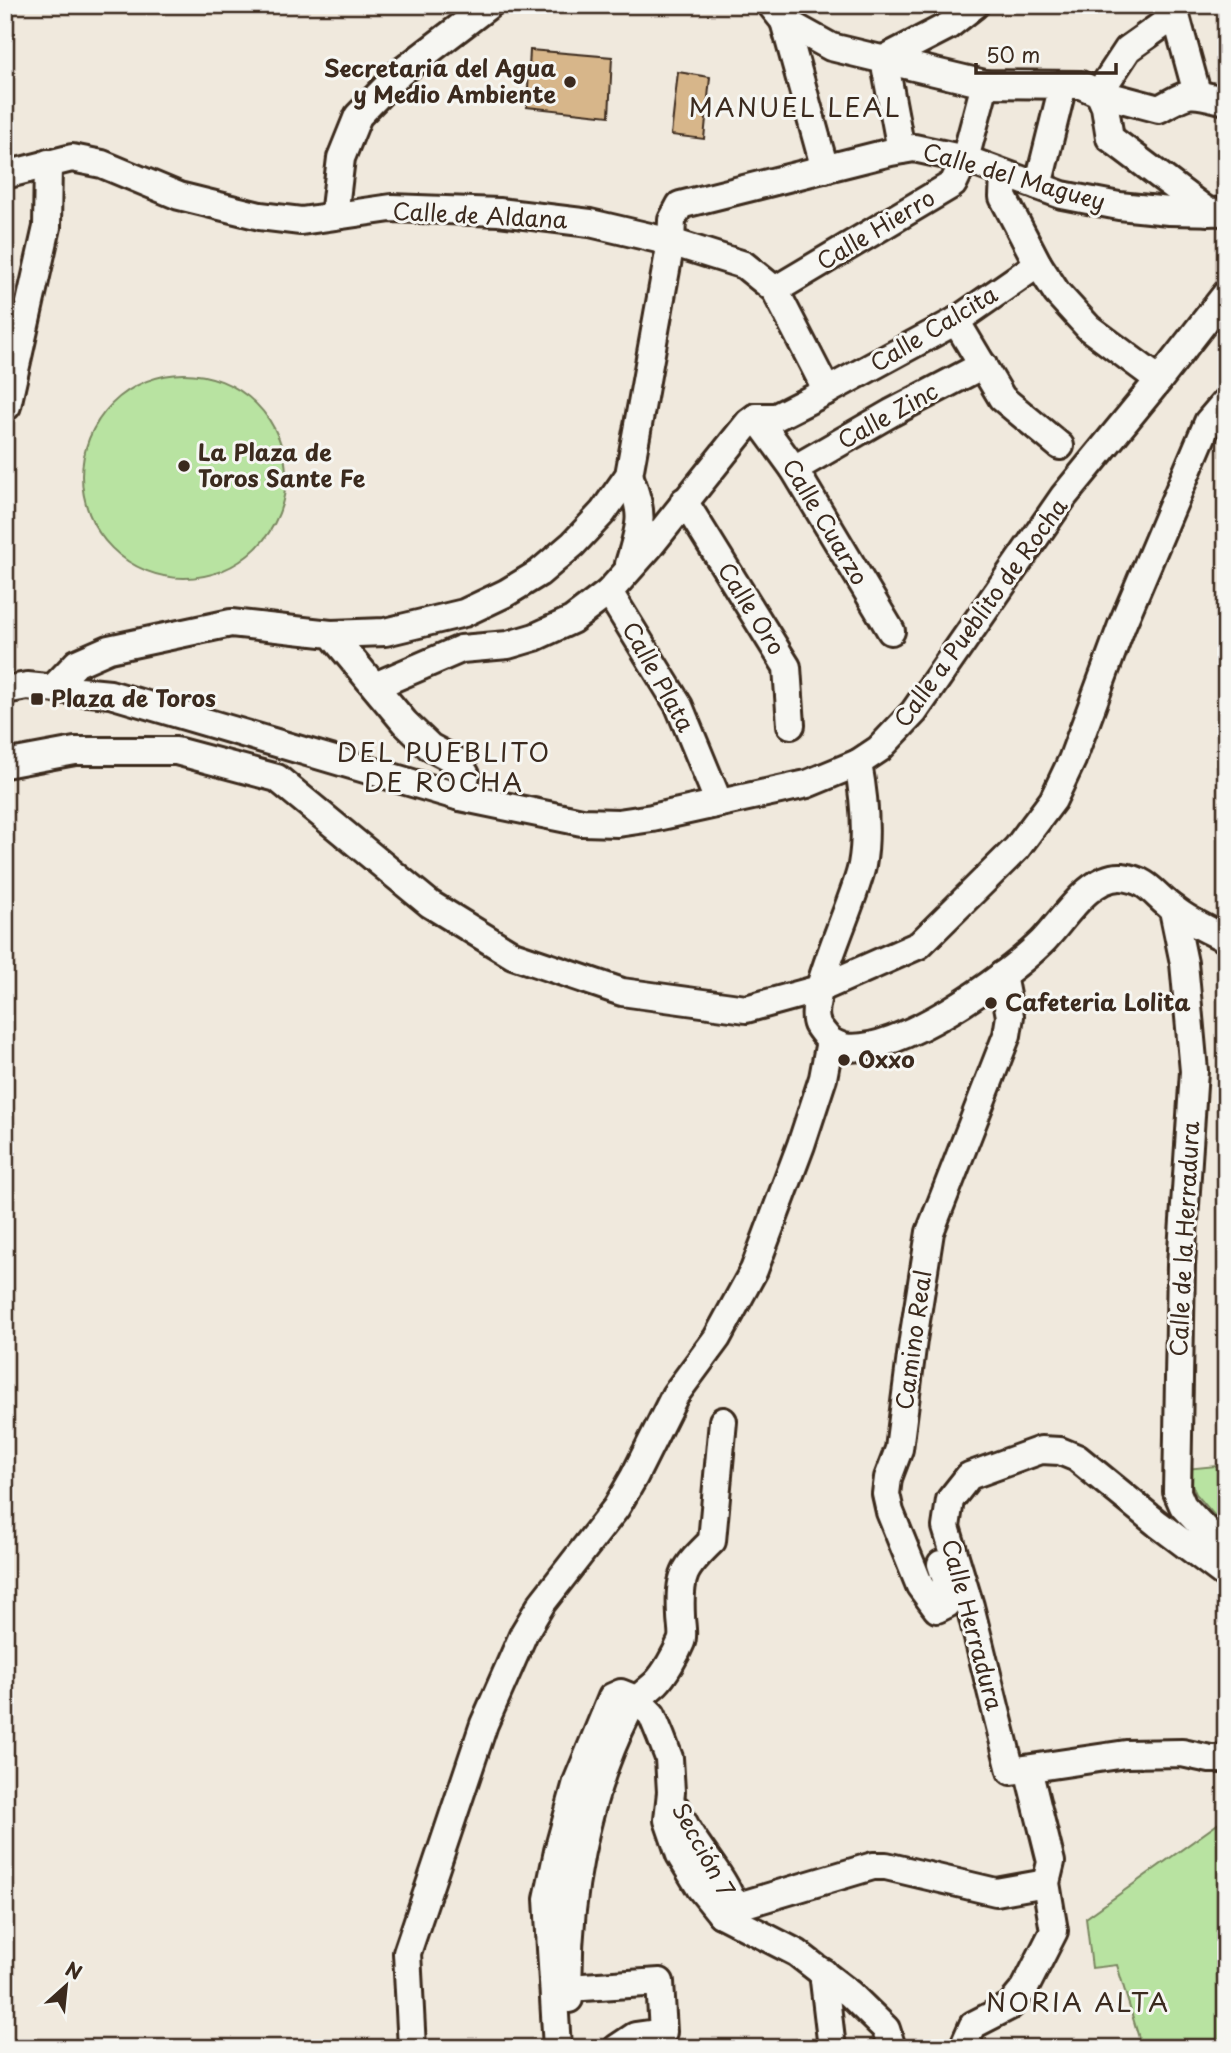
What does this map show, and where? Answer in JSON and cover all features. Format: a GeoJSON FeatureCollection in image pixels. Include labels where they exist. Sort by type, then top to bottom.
{"type":"FeatureCollection","features":[{"type":"Feature","properties":{"kind":"street"},"geometry":{"type":"LineString","coordinates":[[334,216],[341,158],[358,116],[400,73],[489,5]]}},
{"type":"Feature","properties":{"kind":"street"},"geometry":{"type":"LineString","coordinates":[[884,59],[942,16],[975,5]]}},
{"type":"Feature","properties":{"kind":"street"},"geometry":{"type":"LineString","coordinates":[[1098,93],[1128,49],[1174,10],[1197,93]]}},
{"type":"Feature","properties":{"kind":"street"},"geometry":{"type":"LineString","coordinates":[[777,13],[831,47],[985,84],[1081,85],[1098,93],[1160,109],[1185,94],[1197,93],[1226,101]]}},
{"type":"Feature","properties":{"kind":"street"},"geometry":{"type":"LineString","coordinates":[[777,13],[825,169]]}},
{"type":"Feature","properties":{"kind":"street"},"geometry":{"type":"LineString","coordinates":[[884,59],[901,150]]}},
{"type":"Feature","properties":{"kind":"street","name":"Calle Hierro"},"geometry":{"type":"LineString","coordinates":[[775,290],[953,184],[965,159],[985,84]]}},
{"type":"Feature","properties":{"kind":"street"},"geometry":{"type":"LineString","coordinates":[[1038,186],[1063,85]]}},
{"type":"Feature","properties":{"kind":"street"},"geometry":{"type":"LineString","coordinates":[[1098,93],[1105,107],[1110,138],[1217,212]]}},
{"type":"Feature","properties":{"kind":"street","name":"Calle del Maguey"},"geometry":{"type":"LineString","coordinates":[[671,242],[672,220],[680,205],[914,148],[965,159],[1062,195],[1119,206],[1217,212]]}},
{"type":"Feature","properties":{"kind":"street","name":"Calle de Aldana"},"geometry":{"type":"LineString","coordinates":[[5,175],[72,158],[102,164],[179,196],[260,216],[301,221],[391,208],[499,212],[590,223],[671,242],[744,265],[775,290],[827,391]]}},
{"type":"Feature","properties":{"kind":"street"},"geometry":{"type":"LineString","coordinates":[[6,407],[47,227],[48,163]]}},
{"type":"Feature","properties":{"kind":"street"},"geometry":{"type":"LineString","coordinates":[[1003,174],[1003,197],[1038,264],[1057,293],[1089,328],[1159,380]]}},
{"type":"Feature","properties":{"kind":"street"},"geometry":{"type":"LineString","coordinates":[[53,688],[77,663],[109,649],[231,623],[331,634],[384,632],[464,613],[506,593],[539,573],[573,544],[603,512],[629,475],[671,242]]}},
{"type":"Feature","properties":{"kind":"street","name":"Calle Calcita"},"geometry":{"type":"LineString","coordinates":[[827,391],[956,321],[1038,264]]}},
{"type":"Feature","properties":{"kind":"street","name":"Calle a Pueblito de Rocha"},"geometry":{"type":"LineString","coordinates":[[5,690],[27,686],[110,694],[460,797],[553,817],[594,822],[618,823],[807,784],[858,763],[879,749],[914,712],[1064,496],[1226,294]]}},
{"type":"Feature","properties":{"kind":"street"},"geometry":{"type":"LineString","coordinates":[[956,321],[1002,398],[1060,446]]}},
{"type":"Feature","properties":{"kind":"street","name":"Calle Zinc"},"geometry":{"type":"LineString","coordinates":[[794,469],[891,413],[983,366]]}},
{"type":"Feature","properties":{"kind":"street"},"geometry":{"type":"LineString","coordinates":[[375,686],[461,649],[508,645],[536,638],[572,620],[608,592],[650,546],[749,422],[756,417],[776,417],[827,391]]}},
{"type":"Feature","properties":{"kind":"street"},"geometry":{"type":"LineString","coordinates":[[5,764],[75,751],[176,751],[277,778],[430,904],[513,955],[622,992],[746,1009],[819,989],[919,945],[1017,848],[1053,800],[1072,760],[1122,625],[1208,422],[1226,401]]}},
{"type":"Feature","properties":{"kind":"street","name":"Calle Cuarzo"},"geometry":{"type":"LineString","coordinates":[[756,417],[794,469],[891,631]]}},
{"type":"Feature","properties":{"kind":"street"},"geometry":{"type":"LineString","coordinates":[[628,570],[640,523],[640,503],[629,475]]}},
{"type":"Feature","properties":{"kind":"street","name":"Calle Oro"},"geometry":{"type":"LineString","coordinates":[[684,501],[787,667],[791,725]]}},
{"type":"Feature","properties":{"kind":"street","name":"Calle Plata"},"geometry":{"type":"LineString","coordinates":[[608,592],[680,706],[719,803]]}},
{"type":"Feature","properties":{"kind":"street"},"geometry":{"type":"LineString","coordinates":[[331,634],[405,723],[429,747],[457,762],[466,775],[460,797]]}},
{"type":"Feature","properties":{"kind":"street"},"geometry":{"type":"LineString","coordinates":[[858,763],[864,799],[863,864],[816,1003],[816,1023],[830,1041],[845,1047],[876,1045],[928,1023],[972,998],[1044,940],[1074,905],[1101,881],[1119,877],[1136,880],[1154,889],[1173,910],[1219,931]]}},
{"type":"Feature","properties":{"kind":"street","name":"Calle de la Herradura"},"geometry":{"type":"LineString","coordinates":[[1173,910],[1184,963],[1194,1071],[1181,1265],[1177,1492],[1183,1506],[1226,1552]]}},
{"type":"Feature","properties":{"kind":"street","name":"Camino Real"},"geometry":{"type":"LineString","coordinates":[[946,1527],[939,1530],[934,1538],[950,1592],[947,1604],[937,1609],[920,1586],[890,1512],[886,1494],[888,1478],[899,1449],[930,1231],[1007,1035],[1010,1016],[1002,975]]}},
{"type":"Feature","properties":{"kind":"street"},"geometry":{"type":"LineString","coordinates":[[412,2048],[407,1953],[489,1713],[524,1633],[542,1603],[617,1507],[675,1395],[728,1321],[754,1270],[801,1145],[823,1077],[830,1041]]}},
{"type":"Feature","properties":{"kind":"street"},"geometry":{"type":"LineString","coordinates":[[570,2048],[568,1988],[573,1902],[585,1829],[620,1730],[636,1699],[658,1681],[682,1640],[680,1590],[688,1564],[712,1542],[723,1421]]}},
{"type":"Feature","properties":{"kind":"street","name":"Calle Herradura"},"geometry":{"type":"LineString","coordinates":[[1028,1769],[1011,1771],[970,1606],[946,1527],[950,1500],[969,1476],[1041,1450],[1060,1451],[1077,1458],[1226,1575]]}},
{"type":"Feature","properties":{"kind":"street"},"geometry":{"type":"LineString","coordinates":[[557,2048],[548,1899],[558,1851],[578,1782],[612,1698],[621,1693],[636,1699]]}},
{"type":"Feature","properties":{"kind":"street","name":"Sección 7"},"geometry":{"type":"LineString","coordinates":[[636,1699],[652,1715],[669,1758],[671,1792],[668,1819],[680,1855],[700,1888],[731,1915]]}},
{"type":"Feature","properties":{"kind":"street"},"geometry":{"type":"LineString","coordinates":[[966,2048],[965,2043],[973,2025],[1010,2006],[1025,1988],[1054,1931],[1046,1882],[1051,1862],[1028,1769],[1126,1754],[1182,1753],[1210,1759],[1226,1759]]}},
{"type":"Feature","properties":{"kind":"street"},"geometry":{"type":"LineString","coordinates":[[731,1915],[873,1866],[886,1866],[996,1892],[1046,1882]]}},
{"type":"Feature","properties":{"kind":"street"},"geometry":{"type":"LineString","coordinates":[[731,1915],[797,1953],[850,1994],[886,2029],[892,2048]]}},
{"type":"Feature","properties":{"kind":"street"},"geometry":{"type":"LineString","coordinates":[[823,1972],[832,2048]]}},
{"type":"Feature","properties":{"kind":"street"},"geometry":{"type":"LineString","coordinates":[[568,1988],[660,1982],[663,2032],[635,2036],[617,2048]]}},
{"type":"Feature","properties":{"kind":"green space","name":"La Plaza de Toros Sante Fe"},"geometry":{"type":"Polygon","coordinates":[[[184,374],[223,382],[241,391],[256,404],[269,419],[278,437],[286,476],[278,515],[269,533],[256,548],[241,561],[223,570],[184,578],[145,570],[127,561],[112,548],[99,533],[90,515],[82,476],[90,437],[99,419],[112,404],[127,391],[145,382],[184,374]]]}},
{"type":"Feature","properties":{"kind":"green space"},"geometry":{"type":"Polygon","coordinates":[[[1226,1465],[1226,1529],[1196,1494],[1185,1469],[1226,1465]]]}},
{"type":"Feature","properties":{"kind":"green space"},"geometry":{"type":"Polygon","coordinates":[[[1226,1818],[1226,2048],[1142,2048],[1117,1965],[1092,1968],[1086,1918],[1226,1818]]]}},
{"type":"Feature","properties":{"kind":"building","name":"Secretaria del Agua y Medio Ambiente"},"geometry":{"type":"Polygon","coordinates":[[[530,50],[612,57],[609,116],[527,107],[530,50]]]}},
{"type":"Feature","properties":{"kind":"building"},"geometry":{"type":"Polygon","coordinates":[[[678,72],[710,77],[704,139],[671,135],[678,72]]]}},
{"type":"Feature","properties":{"kind":"place","name":"Secretaria del Agua y Medio Ambiente"},"geometry":{"type":"Point","coordinates":[570,82]}},
{"type":"Feature","properties":{"kind":"place","name":"La Plaza de Toros Sante Fe"},"geometry":{"type":"Point","coordinates":[184,466]}},
{"type":"Feature","properties":{"kind":"place","name":"Plaza de Toros"},"geometry":{"type":"Point","coordinates":[37,699]}},
{"type":"Feature","properties":{"kind":"place","name":"Cafeteria Lolita"},"geometry":{"type":"Point","coordinates":[991,1003]}},
{"type":"Feature","properties":{"kind":"place","name":"Oxxo"},"geometry":{"type":"Point","coordinates":[844,1060]}},
{"type":"Feature","properties":{"kind":"district","name":"MANUEL LEAL"},"geometry":{"type":"Point","coordinates":[795,108]}},
{"type":"Feature","properties":{"kind":"district","name":"DEL PUEBLITO DE ROCHA"},"geometry":{"type":"Point","coordinates":[444,768]}},
{"type":"Feature","properties":{"kind":"district","name":"NORIA ALTA"},"geometry":{"type":"Point","coordinates":[1078,2003]}}]}
